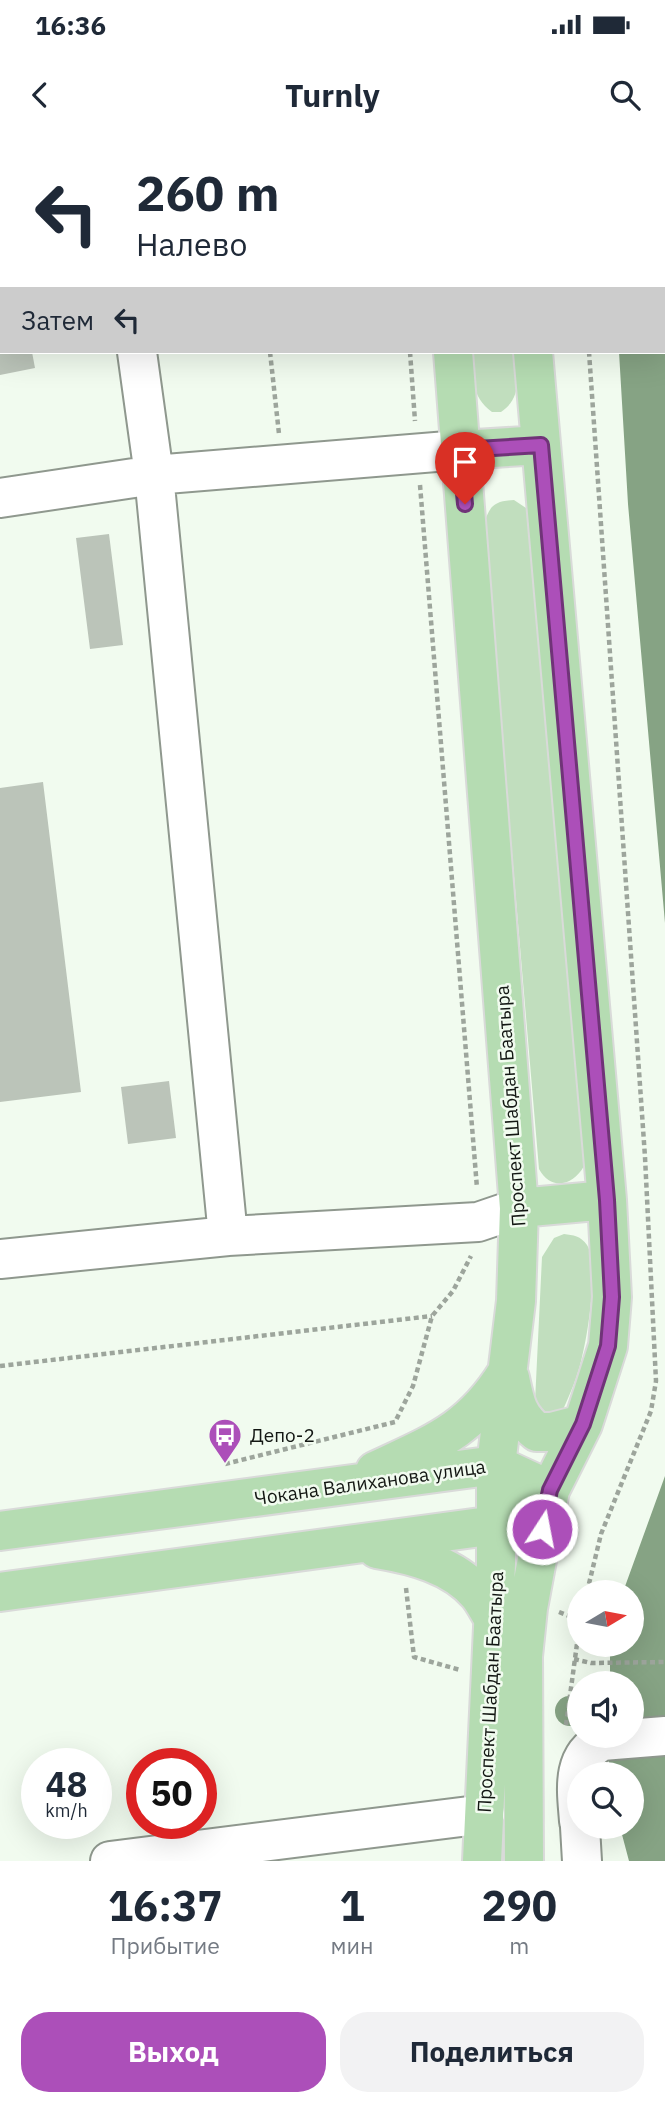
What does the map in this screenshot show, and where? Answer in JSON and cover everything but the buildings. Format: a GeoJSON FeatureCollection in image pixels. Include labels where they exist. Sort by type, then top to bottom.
{"type":"FeatureCollection","features":[{"type":"Feature","properties":{"kind":"main road","name":"Проспект Шабдан Баатыра"},"geometry":{"type":"LineString","coordinates":[[453,354],[519,1209],[516,1301],[496,1465],[493,1618],[482,1861]]}},
{"type":"Feature","properties":{"kind":"main road","name":"Проспект Шабдан Баатыра"},"geometry":{"type":"LineString","coordinates":[[524,1861],[523,1656],[528,1608],[550,1490],[583,1424],[608,1346],[612,1297],[607,1200],[533,354]]}},
{"type":"Feature","properties":{"kind":"main road"},"geometry":{"type":"LineString","coordinates":[[460,450],[541,445]]}},
{"type":"Feature","properties":{"kind":"main road"},"geometry":{"type":"LineString","coordinates":[[519,1209],[607,1200]]}},
{"type":"Feature","properties":{"kind":"main road"},"geometry":{"type":"LineString","coordinates":[[509,1369],[515,1403],[524,1421],[537,1432],[552,1432],[583,1424]]}},
{"type":"Feature","properties":{"kind":"main road"},"geometry":{"type":"LineString","coordinates":[[343,1486],[437,1443],[455,1431],[491,1398],[509,1369]]}},
{"type":"Feature","properties":{"kind":"main road","name":"Чокана Валиханова улица"},"geometry":{"type":"LineString","coordinates":[[0,1531],[496,1465],[550,1490]]}},
{"type":"Feature","properties":{"kind":"main road"},"geometry":{"type":"LineString","coordinates":[[0,1591],[496,1525],[550,1490]]}},
{"type":"Feature","properties":{"kind":"main road"},"geometry":{"type":"LineString","coordinates":[[348,1544],[431,1562],[477,1593],[493,1618]]}},
{"type":"Feature","properties":{"kind":"street"},"geometry":{"type":"LineString","coordinates":[[136,354],[154,475],[228,1236]]}},
{"type":"Feature","properties":{"kind":"street"},"geometry":{"type":"LineString","coordinates":[[0,498],[154,475],[460,450]]}},
{"type":"Feature","properties":{"kind":"street"},"geometry":{"type":"LineString","coordinates":[[0,1259],[228,1236],[478,1222],[519,1209]]}},
{"type":"Feature","properties":{"kind":"street"},"geometry":{"type":"LineString","coordinates":[[582,1762],[593,1746],[602,1741],[665,1736]]}},
{"type":"Feature","properties":{"kind":"street"},"geometry":{"type":"LineString","coordinates":[[110,1861],[485,1814]]}},
{"type":"Feature","properties":{"kind":"street"},"geometry":{"type":"LineString","coordinates":[[581,1839],[582,1861]]}},
{"type":"Feature","properties":{"kind":"path"},"geometry":{"type":"LineString","coordinates":[[270,354],[282,465]]}},
{"type":"Feature","properties":{"kind":"path"},"geometry":{"type":"LineString","coordinates":[[225,1464],[395,1422],[413,1386],[432,1316],[453,1291],[471,1258],[478,1222],[477,1178],[410,354]]}},
{"type":"Feature","properties":{"kind":"path"},"geometry":{"type":"LineString","coordinates":[[0,1366],[432,1316]]}},
{"type":"Feature","properties":{"kind":"path"},"geometry":{"type":"LineString","coordinates":[[405,1579],[414,1657],[460,1670]]}},
{"type":"Feature","properties":{"kind":"path"},"geometry":{"type":"LineString","coordinates":[[552,1609],[567,1615]]}},
{"type":"Feature","properties":{"kind":"path"},"geometry":{"type":"LineString","coordinates":[[566,1729],[574,1659],[591,1663],[665,1662]]}},
{"type":"Feature","properties":{"kind":"shaded area"},"geometry":{"type":"Polygon","coordinates":[[[471,354],[514,354],[516,392],[501,412],[492,412],[480,400],[473,377],[471,354]]]}},
{"type":"Feature","properties":{"kind":"shaded area"},"geometry":{"type":"Polygon","coordinates":[[[619,354],[665,354],[665,923],[628,504],[619,354]]]}},
{"type":"Feature","properties":{"kind":"shaded area"},"geometry":{"type":"Polygon","coordinates":[[[514,500],[526,508],[529,524],[584,1166],[574,1178],[562,1183],[550,1181],[539,1169],[484,525],[493,506],[514,500]]]}},
{"type":"Feature","properties":{"kind":"shaded area"},"geometry":{"type":"Polygon","coordinates":[[[564,1234],[579,1238],[587,1245],[592,1267],[591,1300],[584,1346],[574,1385],[562,1412],[544,1420],[535,1402],[542,1257],[554,1238],[564,1234]]]}},
{"type":"Feature","properties":{"kind":"shaded area"},"geometry":{"type":"Polygon","coordinates":[[[665,1476],[665,1861],[629,1861],[623,1839],[644,1839],[644,1762],[609,1762],[609,1748],[644,1748],[644,1671],[610,1671],[610,1657],[644,1657],[644,1580],[627,1580],[665,1476]]]}},
{"type":"Feature","properties":{"kind":"place","name":"Депо-2"},"geometry":{"type":"Point","coordinates":[225,1465]}},
{"type":"Feature","properties":{"kind":"route"},"geometry":{"type":"LineString","coordinates":[[465,504],[460,450],[541,445],[607,1200],[612,1297],[608,1346],[583,1424],[550,1490],[542,1529]]}}]}
